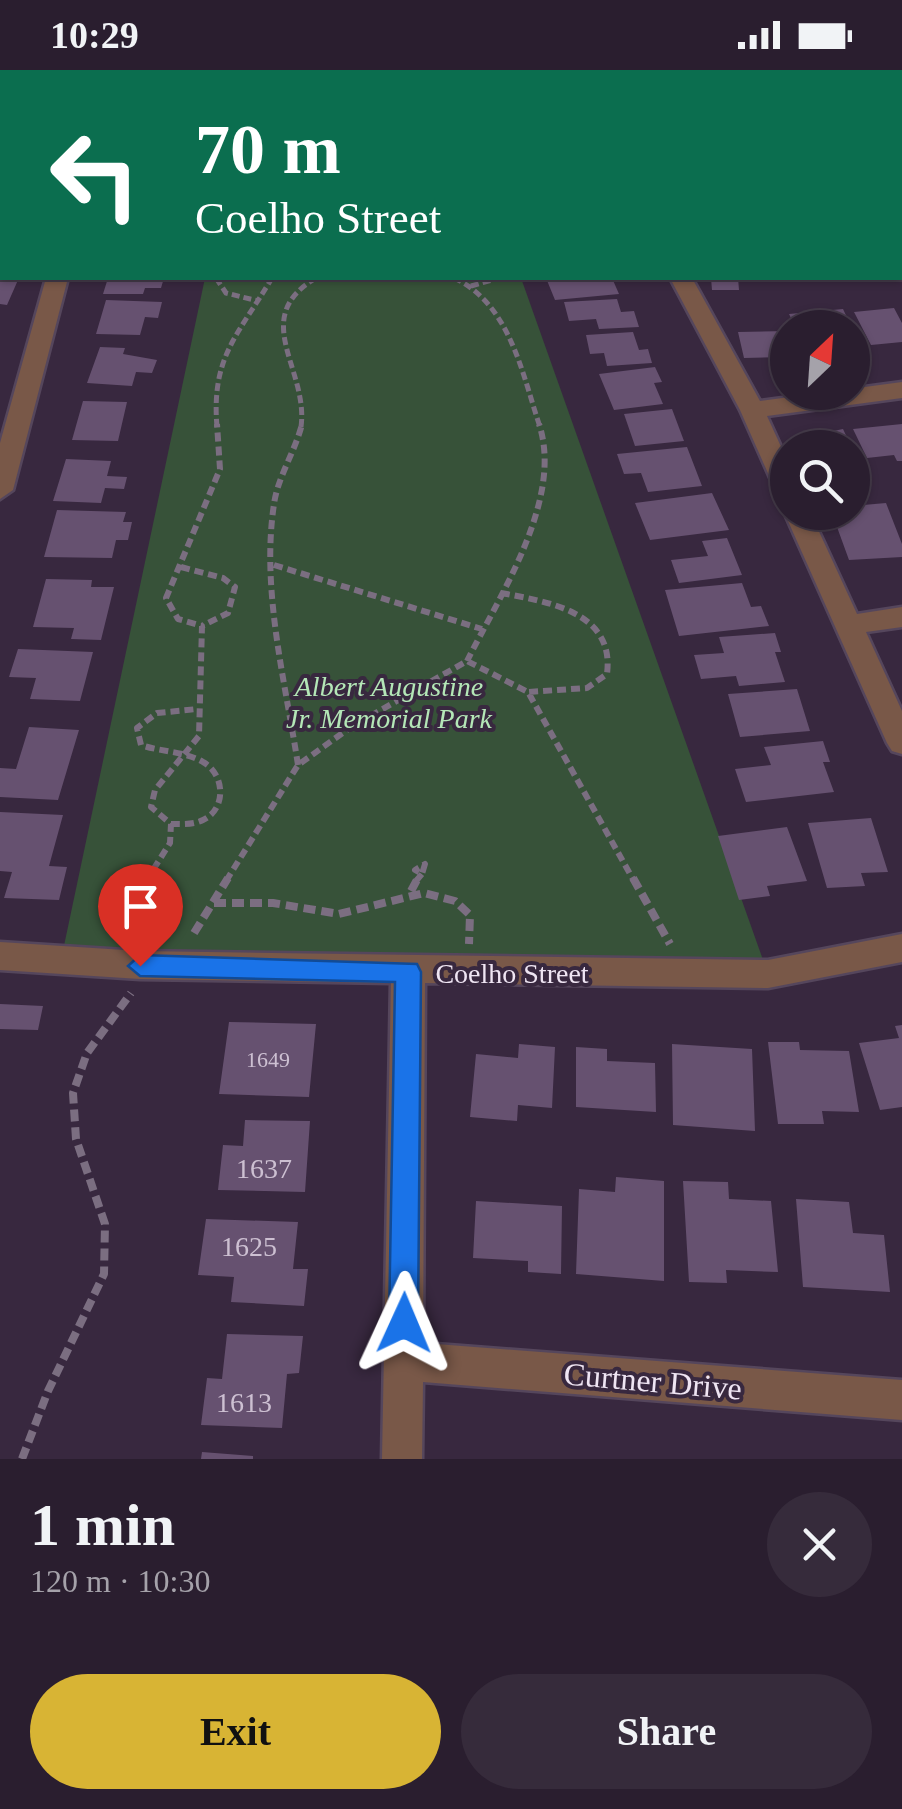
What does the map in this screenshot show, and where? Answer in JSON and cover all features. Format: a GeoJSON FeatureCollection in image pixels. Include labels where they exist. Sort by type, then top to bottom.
{"type":"FeatureCollection","features":[{"type":"Feature","properties":{"kind":"street"},"geometry":{"type":"LineString","coordinates":[[0,490],[7,427],[56,280]]}},
{"type":"Feature","properties":{"kind":"street"},"geometry":{"type":"LineString","coordinates":[[683,280],[770,451]]}},
{"type":"Feature","properties":{"kind":"street"},"geometry":{"type":"LineString","coordinates":[[752,410],[902,390]]}},
{"type":"Feature","properties":{"kind":"street"},"geometry":{"type":"LineString","coordinates":[[804,530],[902,743]]}},
{"type":"Feature","properties":{"kind":"street"},"geometry":{"type":"LineString","coordinates":[[846,625],[902,617]]}},
{"type":"Feature","properties":{"kind":"street","name":"Coelho Street"},"geometry":{"type":"LineString","coordinates":[[0,956],[140,966],[768,974],[902,948]]}},
{"type":"Feature","properties":{"kind":"street"},"geometry":{"type":"LineString","coordinates":[[402,1459],[408,972]]}},
{"type":"Feature","properties":{"kind":"street","name":"Curtner Drive"},"geometry":{"type":"LineString","coordinates":[[403,1361],[902,1400]]}},
{"type":"Feature","properties":{"kind":"path"},"geometry":{"type":"LineString","coordinates":[[216,280],[216,285],[226,293],[258,301]]}},
{"type":"Feature","properties":{"kind":"path"},"geometry":{"type":"LineString","coordinates":[[180,567],[224,578],[235,586],[234,607],[225,616],[202,626],[186,625],[168,609],[166,598],[220,470],[214,390],[218,368],[271,280]]}},
{"type":"Feature","properties":{"kind":"path"},"geometry":{"type":"LineString","coordinates":[[298,765],[274,603],[272,505],[304,418],[302,400],[282,344],[284,312],[305,280]]}},
{"type":"Feature","properties":{"kind":"path"},"geometry":{"type":"LineString","coordinates":[[194,933],[298,765],[351,726],[468,661],[537,520],[544,439],[507,329],[471,286],[458,280]]}},
{"type":"Feature","properties":{"kind":"path"},"geometry":{"type":"LineString","coordinates":[[471,286],[492,280]]}},
{"type":"Feature","properties":{"kind":"path"},"geometry":{"type":"LineString","coordinates":[[274,565],[482,629]]}},
{"type":"Feature","properties":{"kind":"path"},"geometry":{"type":"LineString","coordinates":[[468,661],[528,692],[587,688],[607,674],[611,653],[602,634],[570,610],[501,593]]}},
{"type":"Feature","properties":{"kind":"path"},"geometry":{"type":"LineString","coordinates":[[197,709],[157,713],[137,728],[141,745],[186,756],[215,772],[222,791],[219,802],[204,820],[171,824],[151,807],[156,790],[186,756],[198,736],[202,626]]}},
{"type":"Feature","properties":{"kind":"path"},"geometry":{"type":"LineString","coordinates":[[528,692],[669,939],[679,973]]}},
{"type":"Feature","properties":{"kind":"path"},"geometry":{"type":"LineString","coordinates":[[148,930],[140,921],[134,899],[170,844],[171,824]]}},
{"type":"Feature","properties":{"kind":"path"},"geometry":{"type":"LineString","coordinates":[[412,891],[422,875]]}},
{"type":"Feature","properties":{"kind":"path"},"geometry":{"type":"LineString","coordinates":[[213,903],[278,904],[341,914],[412,891],[449,896],[470,915],[468,950]]}},
{"type":"Feature","properties":{"kind":"path"},"geometry":{"type":"LineString","coordinates":[[22,1459],[34,1420],[89,1316],[106,1261],[108,1226],[76,1141],[72,1078],[107,1022],[135,988]]}},
{"type":"Feature","properties":{"kind":"green space","name":"Albert Augustine Jr. Memorial Park"},"geometry":{"type":"Polygon","coordinates":[[[205,280],[522,280],[768,974],[61,960],[205,280]]]}},
{"type":"Feature","properties":{"kind":"building"},"geometry":{"type":"Polygon","coordinates":[[[0,280],[18,280],[7,305],[0,304],[0,280]]]}},
{"type":"Feature","properties":{"kind":"building"},"geometry":{"type":"Polygon","coordinates":[[[107,280],[163,280],[161,288],[145,288],[143,294],[103,294],[107,280]]]}},
{"type":"Feature","properties":{"kind":"building"},"geometry":{"type":"Polygon","coordinates":[[[547,280],[613,280],[619,294],[555,300],[547,280]]]}},
{"type":"Feature","properties":{"kind":"building"},"geometry":{"type":"Polygon","coordinates":[[[711,280],[738,280],[739,290],[712,290],[711,280]]]}},
{"type":"Feature","properties":{"kind":"building"},"geometry":{"type":"Polygon","coordinates":[[[617,299],[621,312],[634,311],[639,327],[599,329],[596,319],[569,321],[564,302],[617,299]]]}},
{"type":"Feature","properties":{"kind":"building"},"geometry":{"type":"Polygon","coordinates":[[[106,300],[162,302],[158,318],[145,317],[140,335],[96,334],[106,300]]]}},
{"type":"Feature","properties":{"kind":"building"},"geometry":{"type":"Polygon","coordinates":[[[894,308],[902,323],[902,342],[871,345],[870,310],[894,308]]]}},
{"type":"Feature","properties":{"kind":"building"},"geometry":{"type":"Polygon","coordinates":[[[770,331],[770,357],[744,358],[738,332],[770,331]]]}},
{"type":"Feature","properties":{"kind":"building"},"geometry":{"type":"Polygon","coordinates":[[[633,332],[639,350],[648,349],[652,363],[607,366],[604,353],[590,354],[586,335],[633,332]]]}},
{"type":"Feature","properties":{"kind":"building"},"geometry":{"type":"Polygon","coordinates":[[[100,347],[125,348],[123,354],[157,360],[152,373],[136,372],[132,386],[87,383],[100,347]]]}},
{"type":"Feature","properties":{"kind":"building"},"geometry":{"type":"Polygon","coordinates":[[[655,367],[662,382],[654,383],[663,404],[614,410],[599,374],[655,367]]]}},
{"type":"Feature","properties":{"kind":"building"},"geometry":{"type":"Polygon","coordinates":[[[83,401],[127,402],[118,441],[72,440],[83,401]]]}},
{"type":"Feature","properties":{"kind":"building"},"geometry":{"type":"Polygon","coordinates":[[[672,409],[684,441],[635,446],[624,414],[672,409]]]}},
{"type":"Feature","properties":{"kind":"building"},"geometry":{"type":"Polygon","coordinates":[[[902,424],[902,461],[894,455],[870,458],[870,430],[853,429],[902,424]]]}},
{"type":"Feature","properties":{"kind":"building"},"geometry":{"type":"Polygon","coordinates":[[[687,447],[702,486],[648,492],[641,473],[624,474],[617,454],[687,447]]]}},
{"type":"Feature","properties":{"kind":"building"},"geometry":{"type":"Polygon","coordinates":[[[66,459],[111,461],[107,476],[127,477],[124,489],[105,488],[101,503],[53,501],[66,459]]]}},
{"type":"Feature","properties":{"kind":"building"},"geometry":{"type":"Polygon","coordinates":[[[712,493],[729,530],[650,540],[635,503],[712,493]]]}},
{"type":"Feature","properties":{"kind":"building"},"geometry":{"type":"Polygon","coordinates":[[[886,503],[902,544],[902,557],[849,560],[838,530],[870,530],[870,504],[886,503]]]}},
{"type":"Feature","properties":{"kind":"building"},"geometry":{"type":"Polygon","coordinates":[[[57,510],[126,512],[123,522],[132,522],[128,540],[116,540],[112,558],[44,557],[57,510]]]}},
{"type":"Feature","properties":{"kind":"building"},"geometry":{"type":"Polygon","coordinates":[[[727,538],[742,575],[679,583],[671,560],[708,556],[702,541],[727,538]]]}},
{"type":"Feature","properties":{"kind":"building"},"geometry":{"type":"Polygon","coordinates":[[[46,579],[92,580],[91,587],[114,587],[101,640],[71,639],[74,628],[33,627],[46,579]]]}},
{"type":"Feature","properties":{"kind":"building"},"geometry":{"type":"Polygon","coordinates":[[[742,583],[751,607],[761,606],[769,626],[679,636],[665,590],[742,583]]]}},
{"type":"Feature","properties":{"kind":"building"},"geometry":{"type":"Polygon","coordinates":[[[775,633],[781,652],[775,652],[785,682],[739,686],[736,676],[701,679],[694,655],[724,653],[719,637],[775,633]]]}},
{"type":"Feature","properties":{"kind":"building"},"geometry":{"type":"Polygon","coordinates":[[[18,649],[93,652],[80,701],[30,699],[36,678],[9,677],[18,649]]]}},
{"type":"Feature","properties":{"kind":"building"},"geometry":{"type":"Polygon","coordinates":[[[797,689],[810,731],[740,737],[728,694],[797,689]]]}},
{"type":"Feature","properties":{"kind":"building"},"geometry":{"type":"Polygon","coordinates":[[[29,727],[79,730],[58,800],[0,797],[0,768],[16,769],[29,727]]]}},
{"type":"Feature","properties":{"kind":"building"},"geometry":{"type":"Polygon","coordinates":[[[823,741],[830,762],[823,762],[834,792],[746,802],[735,769],[771,765],[764,747],[823,741]]]}},
{"type":"Feature","properties":{"kind":"building"},"geometry":{"type":"Polygon","coordinates":[[[0,812],[63,815],[49,866],[67,867],[59,900],[4,898],[12,872],[0,871],[0,812]]]}},
{"type":"Feature","properties":{"kind":"building"},"geometry":{"type":"Polygon","coordinates":[[[871,818],[888,872],[861,873],[865,886],[827,888],[808,823],[871,818]]]}},
{"type":"Feature","properties":{"kind":"building"},"geometry":{"type":"Polygon","coordinates":[[[787,827],[807,881],[767,886],[770,896],[739,900],[718,836],[787,827]]]}},
{"type":"Feature","properties":{"kind":"building"},"geometry":{"type":"Polygon","coordinates":[[[0,1004],[43,1006],[38,1030],[0,1029],[0,1004]]]}},
{"type":"Feature","properties":{"kind":"building"},"geometry":{"type":"Polygon","coordinates":[[[229,1022],[316,1024],[309,1097],[219,1094],[229,1022]]]}},
{"type":"Feature","properties":{"kind":"building"},"geometry":{"type":"Polygon","coordinates":[[[902,1025],[902,1107],[880,1110],[859,1043],[899,1038],[895,1026],[902,1025]]]}},
{"type":"Feature","properties":{"kind":"building"},"geometry":{"type":"Polygon","coordinates":[[[768,1042],[799,1042],[800,1050],[849,1051],[859,1112],[822,1111],[824,1124],[778,1124],[768,1042]]]}},
{"type":"Feature","properties":{"kind":"building"},"geometry":{"type":"Polygon","coordinates":[[[519,1044],[555,1047],[552,1108],[518,1105],[517,1121],[470,1117],[476,1054],[518,1058],[519,1044]]]}},
{"type":"Feature","properties":{"kind":"building"},"geometry":{"type":"Polygon","coordinates":[[[672,1044],[752,1049],[755,1131],[673,1125],[672,1044]]]}},
{"type":"Feature","properties":{"kind":"building"},"geometry":{"type":"Polygon","coordinates":[[[576,1047],[607,1049],[607,1061],[655,1063],[656,1112],[576,1107],[576,1047]]]}},
{"type":"Feature","properties":{"kind":"building"},"geometry":{"type":"Polygon","coordinates":[[[245,1120],[310,1121],[305,1192],[218,1190],[223,1145],[243,1146],[245,1120]]]}},
{"type":"Feature","properties":{"kind":"building"},"geometry":{"type":"Polygon","coordinates":[[[616,1177],[664,1181],[664,1281],[576,1274],[579,1189],[615,1192],[616,1177]]]}},
{"type":"Feature","properties":{"kind":"building"},"geometry":{"type":"Polygon","coordinates":[[[683,1181],[728,1182],[729,1199],[771,1201],[778,1272],[726,1270],[727,1283],[689,1282],[683,1181]]]}},
{"type":"Feature","properties":{"kind":"building"},"geometry":{"type":"Polygon","coordinates":[[[796,1199],[849,1202],[853,1233],[884,1235],[890,1292],[803,1287],[796,1199]]]}},
{"type":"Feature","properties":{"kind":"building"},"geometry":{"type":"Polygon","coordinates":[[[476,1201],[562,1206],[561,1274],[528,1272],[528,1261],[473,1258],[476,1201]]]}},
{"type":"Feature","properties":{"kind":"building"},"geometry":{"type":"Polygon","coordinates":[[[206,1219],[298,1222],[293,1269],[308,1269],[304,1306],[231,1302],[234,1277],[198,1275],[206,1219]]]}},
{"type":"Feature","properties":{"kind":"building"},"geometry":{"type":"Polygon","coordinates":[[[227,1334],[303,1336],[299,1373],[287,1374],[282,1428],[201,1425],[207,1378],[222,1379],[227,1334]]]}},
{"type":"Feature","properties":{"kind":"building"},"geometry":{"type":"Polygon","coordinates":[[[202,1452],[253,1456],[253,1459],[201,1459],[202,1452]]]}},
{"type":"Feature","properties":{"kind":"route"},"geometry":{"type":"LineString","coordinates":[[140,966],[408,972],[404,1323]]}}]}
